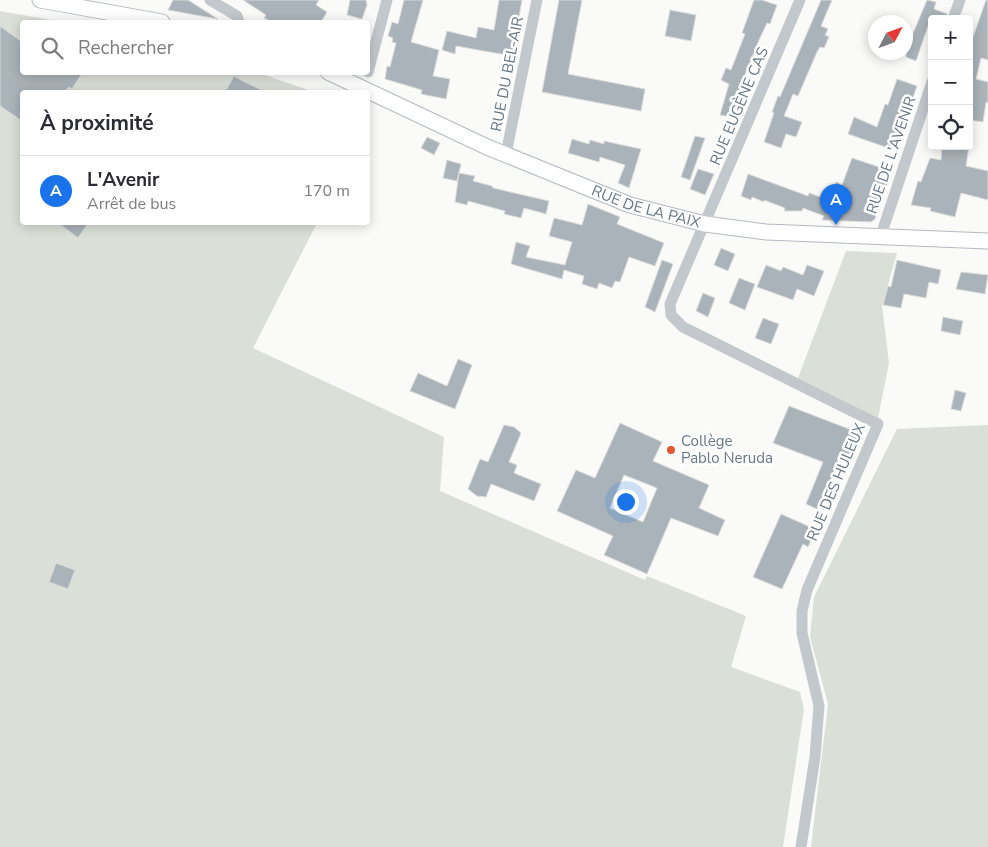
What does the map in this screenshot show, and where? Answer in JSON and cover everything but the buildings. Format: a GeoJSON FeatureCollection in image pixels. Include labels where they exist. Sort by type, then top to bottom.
{"type":"FeatureCollection","features":[{"type":"Feature","properties":{"kind":"street"},"geometry":{"type":"LineString","coordinates":[[40,0],[151,20]]}},
{"type":"Feature","properties":{"kind":"street"},"geometry":{"type":"LineString","coordinates":[[210,0],[237,16],[238,20]]}},
{"type":"Feature","properties":{"kind":"street"},"geometry":{"type":"LineString","coordinates":[[370,61],[387,0]]}},
{"type":"Feature","properties":{"kind":"street","name":"RUE DU BEL-AIR"},"geometry":{"type":"LineString","coordinates":[[506,154],[537,0]]}},
{"type":"Feature","properties":{"kind":"street","name":"RUE EUGÈNE CAS"},"geometry":{"type":"LineString","coordinates":[[705,224],[800,0]]}},
{"type":"Feature","properties":{"kind":"street"},"geometry":{"type":"LineString","coordinates":[[955,15],[960,0]]}},
{"type":"Feature","properties":{"kind":"street","name":"RUE DE LA PAIX"},"geometry":{"type":"LineString","coordinates":[[334,75],[363,89]]}},
{"type":"Feature","properties":{"kind":"street"},"geometry":{"type":"LineString","coordinates":[[363,89],[366,75]]}},
{"type":"Feature","properties":{"kind":"street","name":"RUE DE LA PAIX"},"geometry":{"type":"LineString","coordinates":[[370,92],[506,154],[630,205],[705,224],[766,232],[988,241]]}},
{"type":"Feature","properties":{"kind":"street","name":"RUE DE L'AVENIR"},"geometry":{"type":"LineString","coordinates":[[880,238],[928,94]]}},
{"type":"Feature","properties":{"kind":"street","name":"RUE DES HULEUX"},"geometry":{"type":"LineString","coordinates":[[705,224],[670,304],[671,315],[683,326],[878,424],[807,590],[802,612],[802,633],[819,706],[815,757],[801,847]]}},
{"type":"Feature","properties":{"kind":"shaded area"},"geometry":{"type":"Polygon","coordinates":[[[0,11],[51,20],[20,20],[20,75],[265,75],[308,90],[20,90],[20,225],[316,225],[253,348],[444,437],[440,491],[645,580],[647,576],[746,616],[731,667],[800,692],[804,709],[783,847],[0,847],[0,11]]]}},
{"type":"Feature","properties":{"kind":"shaded area"},"geometry":{"type":"Polygon","coordinates":[[[846,251],[897,253],[882,306],[889,363],[878,418],[798,378],[846,251]]]}},
{"type":"Feature","properties":{"kind":"shaded area"},"geometry":{"type":"Polygon","coordinates":[[[988,425],[988,847],[811,847],[828,704],[810,637],[814,597],[897,429],[988,425]]]}},
{"type":"Feature","properties":{"kind":"place","name":"L'Avenir"},"geometry":{"type":"Point","coordinates":[836,225]}},
{"type":"Feature","properties":{"kind":"place","name":"Collège Pablo Neruda"},"geometry":{"type":"Point","coordinates":[671,450]}}]}
